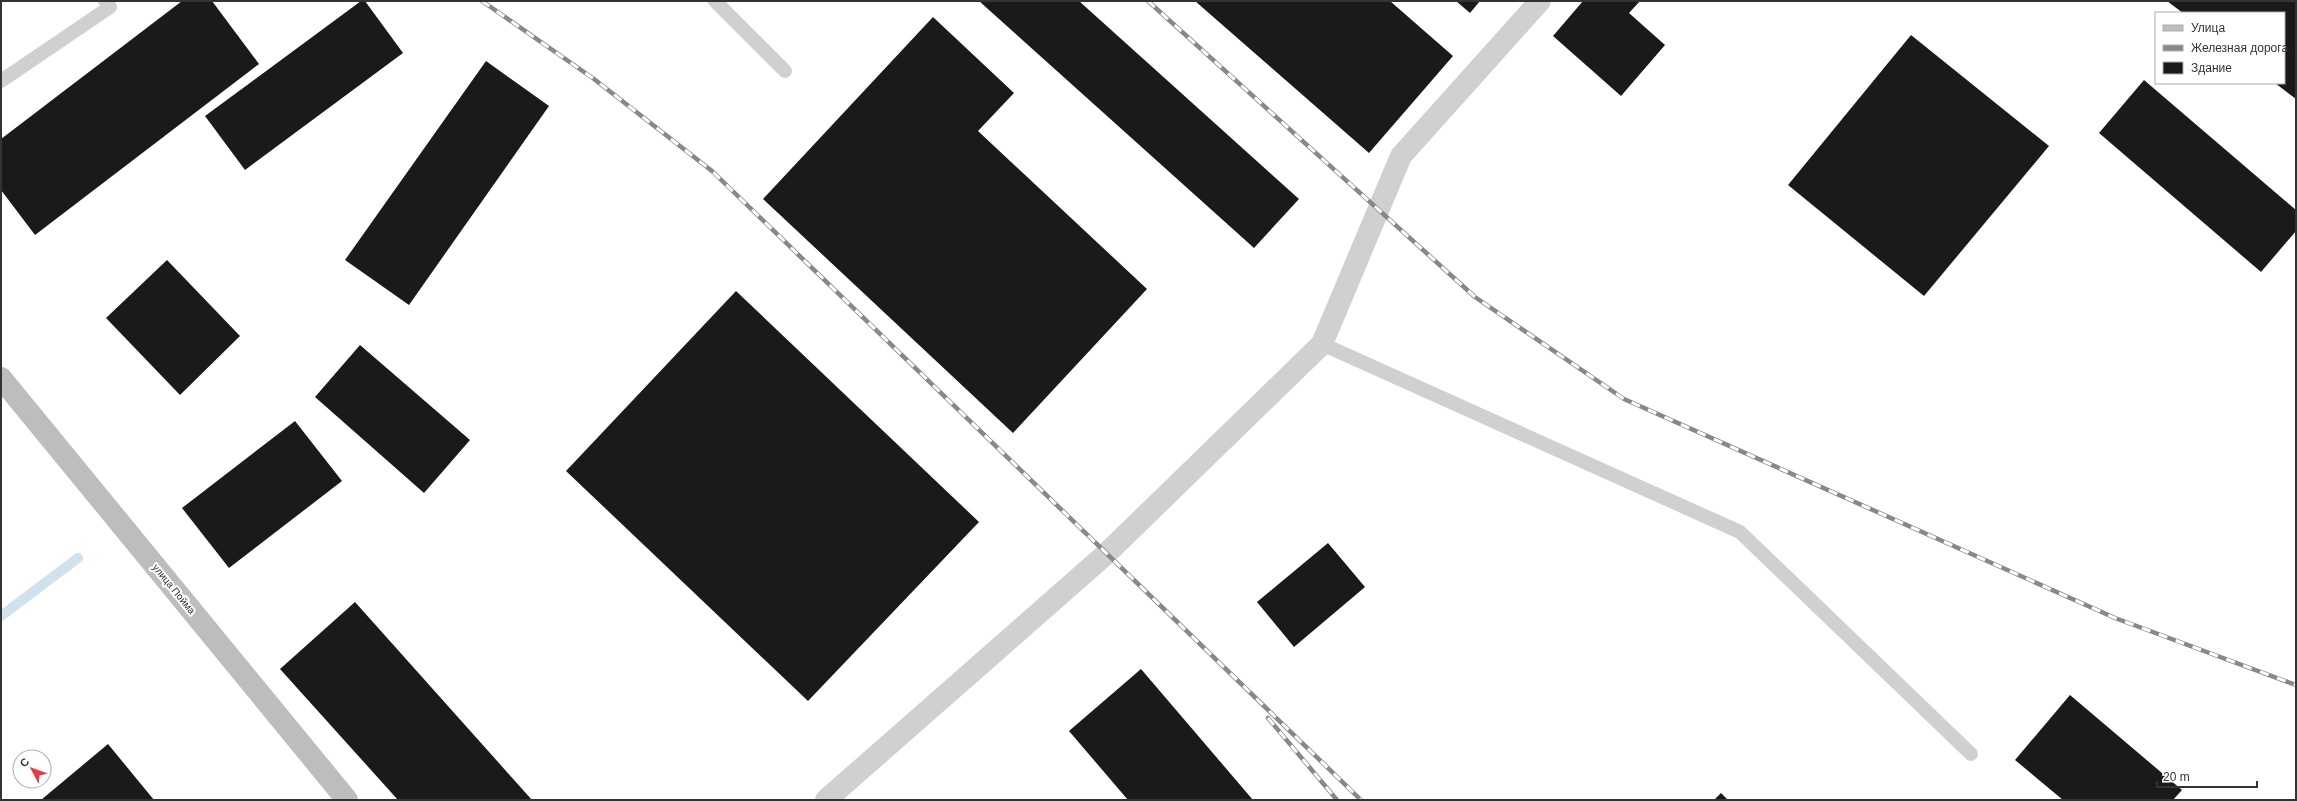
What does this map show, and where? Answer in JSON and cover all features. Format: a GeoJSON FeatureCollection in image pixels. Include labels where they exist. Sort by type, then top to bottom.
{"type":"FeatureCollection","features":[{"type":"Feature","properties":{"kind":"main road","name":"улица Пойма"},"geometry":{"type":"LineString","coordinates":[[1,378],[347,800]]}},
{"type":"Feature","properties":{"kind":"street"},"geometry":{"type":"LineString","coordinates":[[826,800],[1106,554],[1322,344],[1401,156],[1536,3]]}},
{"type":"Feature","properties":{"kind":"lane"},"geometry":{"type":"LineString","coordinates":[[1,81],[110,7],[105,1]]}},
{"type":"Feature","properties":{"kind":"lane"},"geometry":{"type":"LineString","coordinates":[[715,1],[785,70]]}},
{"type":"Feature","properties":{"kind":"lane"},"geometry":{"type":"LineString","coordinates":[[1322,344],[1740,532],[1971,754]]}},
{"type":"Feature","properties":{"kind":"building"},"geometry":{"type":"Polygon","coordinates":[[[182,1],[212,1],[259,64],[35,235],[1,190],[1,139],[182,1]]]}},
{"type":"Feature","properties":{"kind":"building"},"geometry":{"type":"Polygon","coordinates":[[[361,1],[365,1],[403,53],[245,170],[205,116],[361,1]]]}},
{"type":"Feature","properties":{"kind":"building"},"geometry":{"type":"Polygon","coordinates":[[[979,1],[1079,1],[1299,199],[1254,248],[979,1]]]}},
{"type":"Feature","properties":{"kind":"building"},"geometry":{"type":"Polygon","coordinates":[[[1195,1],[1390,1],[1453,56],[1369,153],[1195,1]]]}},
{"type":"Feature","properties":{"kind":"building"},"geometry":{"type":"Polygon","coordinates":[[[1456,1],[1480,1],[1470,13],[1456,1]]]}},
{"type":"Feature","properties":{"kind":"building"},"geometry":{"type":"Polygon","coordinates":[[[1583,1],[1640,1],[1629,13],[1665,45],[1621,96],[1553,36],[1583,1]]]}},
{"type":"Feature","properties":{"kind":"building"},"geometry":{"type":"Polygon","coordinates":[[[2167,1],[2296,1],[2296,99],[2276,84],[2285,84],[2285,12],[2182,12],[2167,1]]]}},
{"type":"Feature","properties":{"kind":"building"},"geometry":{"type":"Polygon","coordinates":[[[933,17],[1014,93],[978,131],[1147,289],[1013,433],[763,199],[933,17]]]}},
{"type":"Feature","properties":{"kind":"building"},"geometry":{"type":"Polygon","coordinates":[[[1911,35],[2049,146],[1924,296],[1788,185],[1911,35]]]}},
{"type":"Feature","properties":{"kind":"building"},"geometry":{"type":"Polygon","coordinates":[[[486,61],[549,106],[409,305],[345,260],[486,61]]]}},
{"type":"Feature","properties":{"kind":"building"},"geometry":{"type":"Polygon","coordinates":[[[2144,80],[2296,210],[2296,231],[2261,272],[2099,133],[2144,80]]]}},
{"type":"Feature","properties":{"kind":"building"},"geometry":{"type":"Polygon","coordinates":[[[167,260],[240,336],[180,395],[106,318],[167,260]]]}},
{"type":"Feature","properties":{"kind":"building"},"geometry":{"type":"Polygon","coordinates":[[[736,291],[979,522],[808,701],[566,471],[736,291]]]}},
{"type":"Feature","properties":{"kind":"building"},"geometry":{"type":"Polygon","coordinates":[[[360,345],[470,440],[424,493],[315,397],[360,345]]]}},
{"type":"Feature","properties":{"kind":"building"},"geometry":{"type":"Polygon","coordinates":[[[295,421],[342,481],[229,568],[182,508],[295,421]]]}},
{"type":"Feature","properties":{"kind":"building"},"geometry":{"type":"Polygon","coordinates":[[[1328,543],[1365,587],[1294,647],[1257,602],[1328,543]]]}},
{"type":"Feature","properties":{"kind":"building"},"geometry":{"type":"Polygon","coordinates":[[[355,602],[532,800],[398,800],[280,669],[355,602]]]}},
{"type":"Feature","properties":{"kind":"building"},"geometry":{"type":"Polygon","coordinates":[[[1141,669],[1253,800],[1128,800],[1069,731],[1141,669]]]}},
{"type":"Feature","properties":{"kind":"building"},"geometry":{"type":"Polygon","coordinates":[[[2070,695],[2182,790],[2173,800],[2063,800],[2015,760],[2070,695]]]}},
{"type":"Feature","properties":{"kind":"building"},"geometry":{"type":"Polygon","coordinates":[[[108,744],[154,800],[41,800],[108,744]]]}},
{"type":"Feature","properties":{"kind":"building"},"geometry":{"type":"Polygon","coordinates":[[[1721,793],[1728,800],[1714,800],[1721,793]]]}},
{"type":"Feature","properties":{"kind":"waterway"},"geometry":{"type":"LineString","coordinates":[[1,616],[78,558]]}},
{"type":"Feature","properties":{"kind":"railway"},"geometry":{"type":"LineString","coordinates":[[482,1],[594,79],[712,171],[1361,800]]}},
{"type":"Feature","properties":{"kind":"railway"},"geometry":{"type":"LineString","coordinates":[[1148,1],[1475,297],[1624,399],[2115,618],[2296,685]]}},
{"type":"Feature","properties":{"kind":"railway"},"geometry":{"type":"LineString","coordinates":[[1268,718],[1337,800]]}}]}
